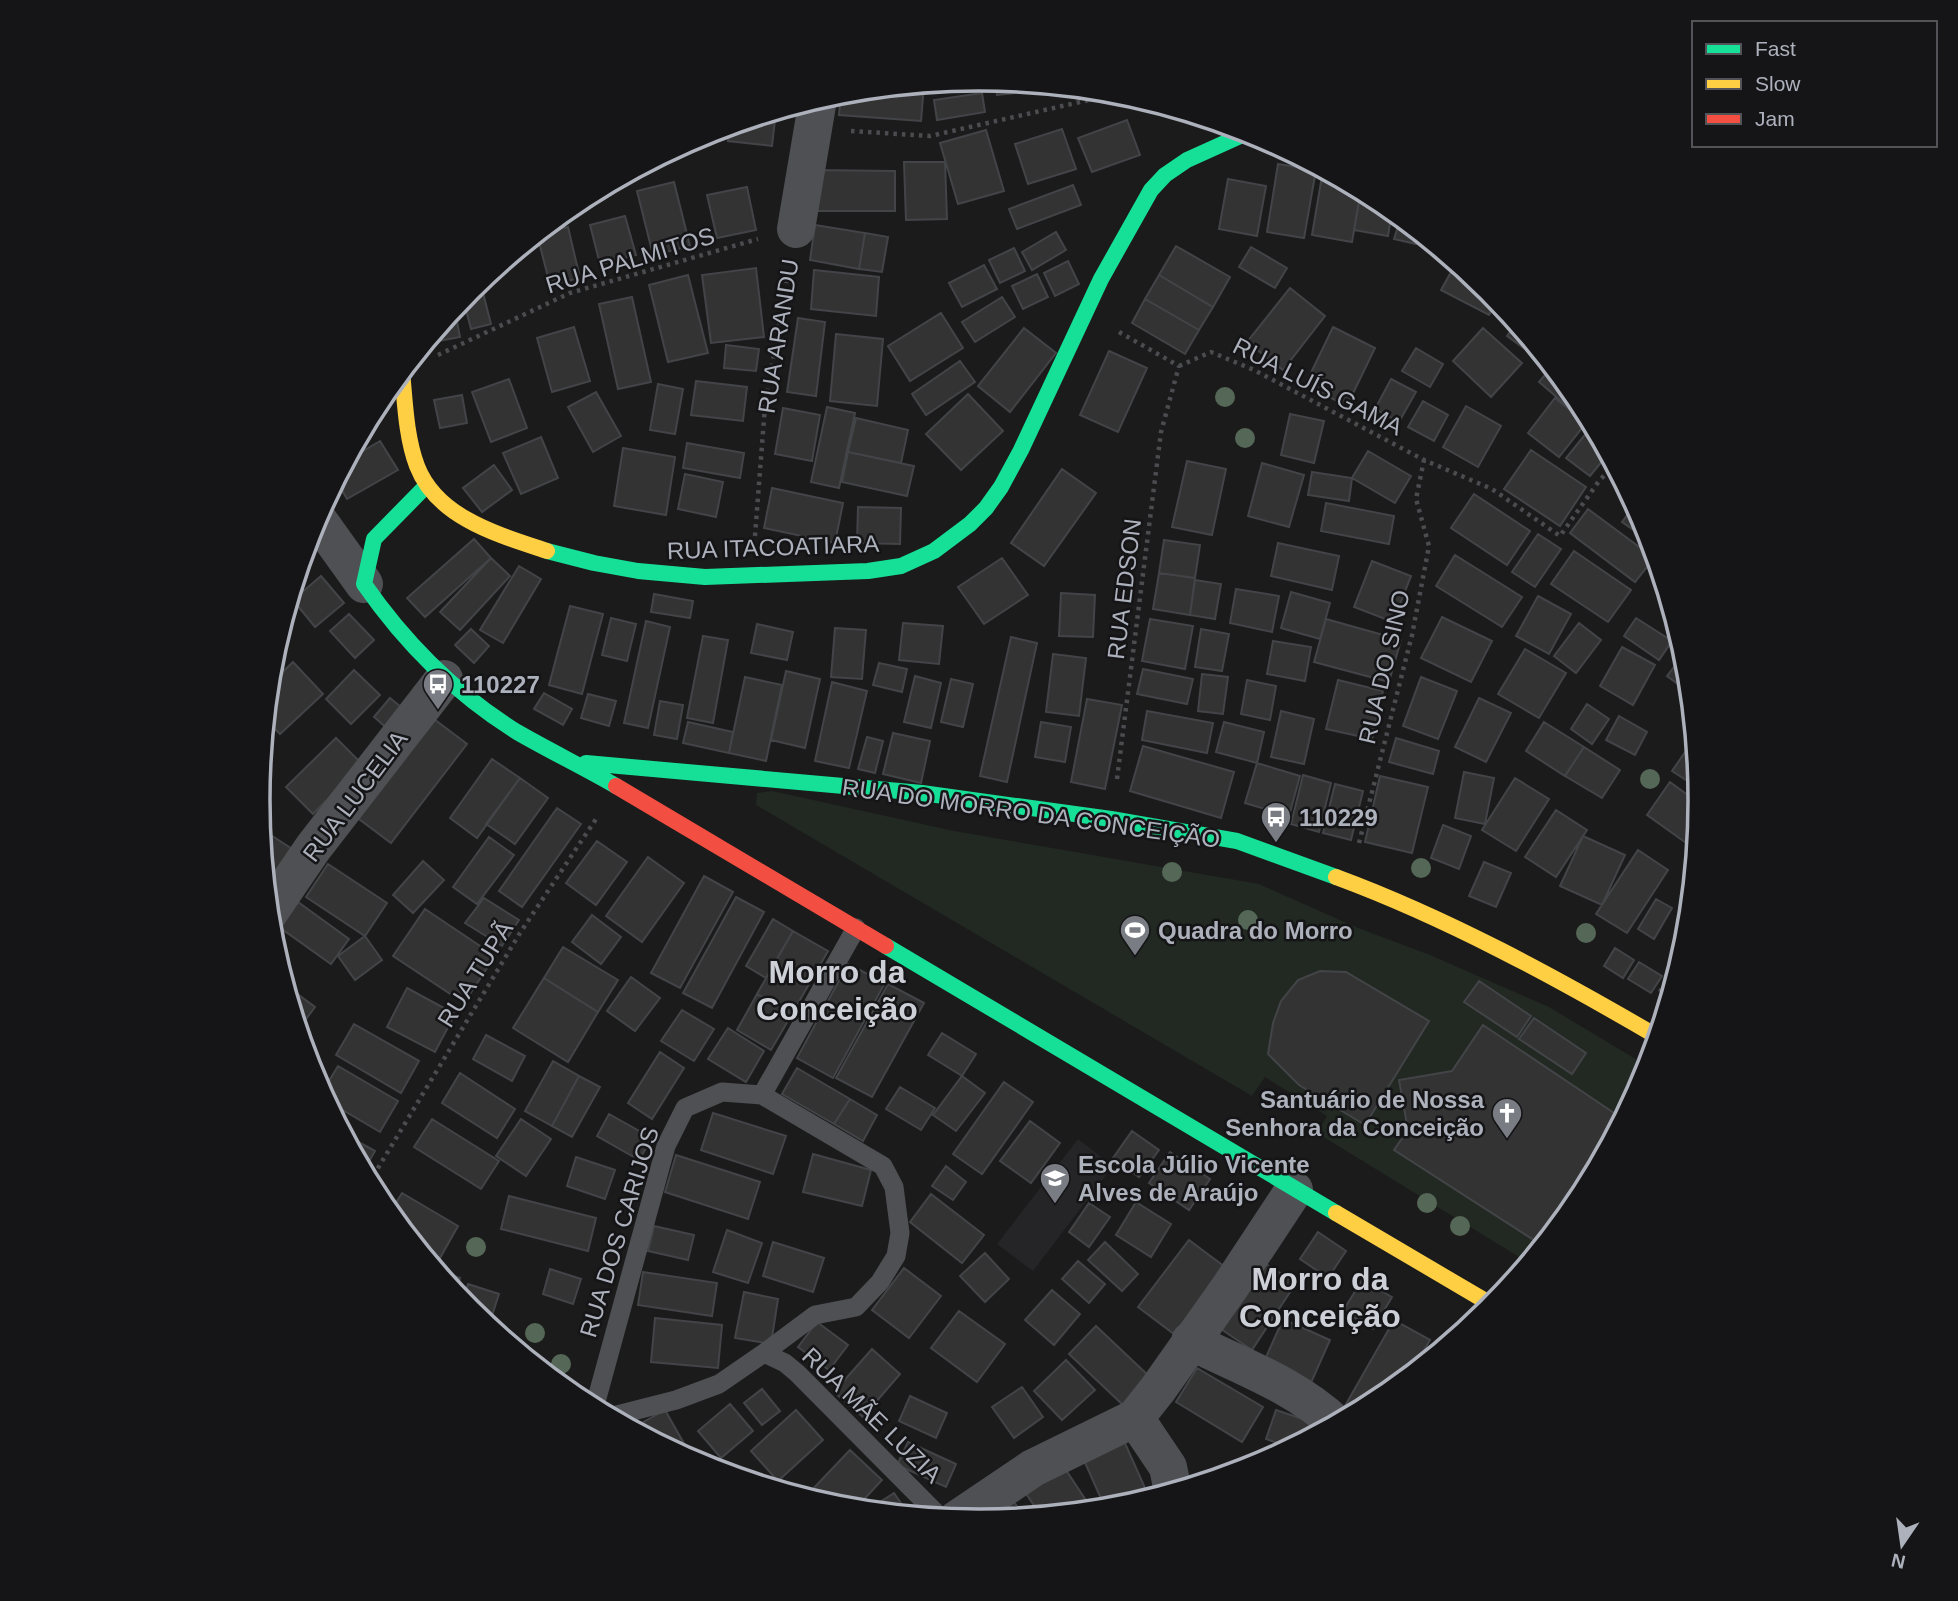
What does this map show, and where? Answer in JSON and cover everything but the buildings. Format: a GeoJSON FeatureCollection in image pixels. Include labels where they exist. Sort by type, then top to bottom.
{"type":"FeatureCollection","features":[{"type":"Feature","properties":{"kind":"street","name":"RUA ARANDU"},"geometry":{"type":"LineString","coordinates":[[796,229],[815,113]]}},
{"type":"Feature","properties":{"kind":"street","name":"RUA ITACOATIARA"},"geometry":{"type":"LineString","coordinates":[[426,486],[439,502],[462,518],[502,536],[575,560],[623,570],[704,577],[869,571],[911,562],[950,540],[986,508],[1020,453],[1111,260],[1154,185],[1189,158],[1234,139]]}},
{"type":"Feature","properties":{"kind":"street"},"geometry":{"type":"LineString","coordinates":[[364,584],[374,539],[426,486],[413,460],[407,433],[403,386]]}},
{"type":"Feature","properties":{"kind":"street","name":"RUA DO MORRO DA CONCEIÇÃO"},"geometry":{"type":"LineString","coordinates":[[324,528],[385,617],[444,680],[488,713],[542,746],[619,787],[1483,1300]]}},
{"type":"Feature","properties":{"kind":"street","name":"RUA LUCELIA"},"geometry":{"type":"LineString","coordinates":[[277,901],[313,848],[444,680]]}},
{"type":"Feature","properties":{"kind":"street","name":"RUA DO MORRO DA CONCEIÇÃO"},"geometry":{"type":"LineString","coordinates":[[571,761],[922,793],[1111,818],[1237,841],[1349,882],[1469,935],[1650,1032]]}},
{"type":"Feature","properties":{"kind":"street"},"geometry":{"type":"LineString","coordinates":[[971,1510],[1033,1468],[1135,1418],[1230,1287],[1294,1190]]}},
{"type":"Feature","properties":{"kind":"street"},"geometry":{"type":"LineString","coordinates":[[1190,1341],[1289,1389],[1329,1417]]}},
{"type":"Feature","properties":{"kind":"street"},"geometry":{"type":"LineString","coordinates":[[1135,1418],[1168,1467],[1171,1483]]}},
{"type":"Feature","properties":{"kind":"lane"},"geometry":{"type":"LineString","coordinates":[[762,1095],[856,928]]}},
{"type":"Feature","properties":{"kind":"lane","name":"RUA DOS CARIJOS"},"geometry":{"type":"LineString","coordinates":[[597,1398],[666,1146],[685,1108],[722,1092],[762,1095],[883,1166],[894,1187],[900,1233],[895,1256],[885,1274],[856,1307],[815,1315],[764,1353]]}},
{"type":"Feature","properties":{"kind":"lane","name":"RUA MÃE LUZIA"},"geometry":{"type":"LineString","coordinates":[[622,1414],[676,1400],[719,1384],[764,1353],[785,1363],[797,1373],[931,1508]]}},
{"type":"Feature","properties":{"kind":"path"},"geometry":{"type":"LineString","coordinates":[[815,113],[930,136],[1089,100]]}},
{"type":"Feature","properties":{"kind":"path","name":"RUA PALMITOS"},"geometry":{"type":"LineString","coordinates":[[422,362],[570,293],[796,229]]}},
{"type":"Feature","properties":{"kind":"path","name":"RUA ARANDU"},"geometry":{"type":"LineString","coordinates":[[753,575],[765,406],[796,229]]}},
{"type":"Feature","properties":{"kind":"path"},"geometry":{"type":"LineString","coordinates":[[1085,313],[1179,366]]}},
{"type":"Feature","properties":{"kind":"path","name":"RUA LUÍS GAMA"},"geometry":{"type":"LineString","coordinates":[[1179,366],[1211,352],[1254,370],[1424,460]]}},
{"type":"Feature","properties":{"kind":"path","name":"RUA EDSON"},"geometry":{"type":"LineString","coordinates":[[1111,818],[1161,432],[1179,366]]}},
{"type":"Feature","properties":{"kind":"path"},"geometry":{"type":"LineString","coordinates":[[1424,460],[1492,489],[1560,536],[1608,473]]}},
{"type":"Feature","properties":{"kind":"path","name":"RUA DO SINO"},"geometry":{"type":"LineString","coordinates":[[1349,882],[1412,635],[1429,547],[1416,499],[1424,460]]}},
{"type":"Feature","properties":{"kind":"path","name":"RUA TUPÃ"},"geometry":{"type":"LineString","coordinates":[[375,1172],[520,933],[619,787]]}},
{"type":"Feature","properties":{"kind":"path"},"geometry":{"type":"LineString","coordinates":[[1641,1026],[1664,983]]}},
{"type":"Feature","properties":{"kind":"shaded area"},"geometry":{"type":"Polygon","coordinates":[[[772,791],[954,831],[1259,884],[1549,1007],[1638,1061],[1593,1155],[1569,1195],[1521,1258],[1317,1133],[1327,1116],[1265,1077],[1252,1096],[756,805],[757,793],[772,791]]]}},
{"type":"Feature","properties":{"kind":"shaded area","name":"Escola Júlio Vicente Alves de Araújo"},"geometry":{"type":"Polygon","coordinates":[[[1078,1139],[1113,1166],[1033,1271],[997,1244],[1078,1139]]]}},
{"type":"Feature","properties":{"kind":"traffic: fast"},"geometry":{"type":"LineString","coordinates":[[547,551],[638,571],[705,577],[868,571],[901,566],[934,551],[970,524],[1001,487],[1101,279],[1151,190],[1165,175],[1187,160],[1234,139]]}},
{"type":"Feature","properties":{"kind":"traffic: fast"},"geometry":{"type":"LineString","coordinates":[[426,486],[374,539],[364,584],[414,647],[473,701],[517,732],[616,786]]}},
{"type":"Feature","properties":{"kind":"traffic: fast"},"geometry":{"type":"LineString","coordinates":[[586,763],[922,793],[1111,819],[1237,841],[1336,877]]}},
{"type":"Feature","properties":{"kind":"traffic: fast"},"geometry":{"type":"LineString","coordinates":[[886,946],[1336,1213]]}},
{"type":"Feature","properties":{"kind":"traffic: slow"},"geometry":{"type":"LineString","coordinates":[[403,386],[410,443],[417,466],[426,484],[439,499],[454,512],[490,531],[547,551]]}},
{"type":"Feature","properties":{"kind":"traffic: slow"},"geometry":{"type":"LineString","coordinates":[[1336,877],[1419,911],[1501,950],[1650,1032]]}},
{"type":"Feature","properties":{"kind":"traffic: slow"},"geometry":{"type":"LineString","coordinates":[[1336,1213],[1483,1300]]}},
{"type":"Feature","properties":{"kind":"traffic: jam"},"geometry":{"type":"LineString","coordinates":[[616,786],[886,946]]}},
{"type":"Feature","properties":{"kind":"place","name":"110227"},"geometry":{"type":"Point","coordinates":[438,711]}},
{"type":"Feature","properties":{"kind":"place","name":"110229"},"geometry":{"type":"Point","coordinates":[1276,844]}},
{"type":"Feature","properties":{"kind":"place","name":"Quadra do Morro"},"geometry":{"type":"Point","coordinates":[1135,957]}},
{"type":"Feature","properties":{"kind":"place","name":"Santuário de Nossa Senhora da Conceição"},"geometry":{"type":"Point","coordinates":[1507,1140]}},
{"type":"Feature","properties":{"kind":"place","name":"Escola Júlio Vicente Alves de Araújo"},"geometry":{"type":"Point","coordinates":[1055,1205]}},
{"type":"Feature","properties":{"kind":"district","name":"Morro da Conceição"},"geometry":{"type":"Point","coordinates":[837,990]}},
{"type":"Feature","properties":{"kind":"district","name":"Morro da Conceição"},"geometry":{"type":"Point","coordinates":[1320,1298]}}]}
